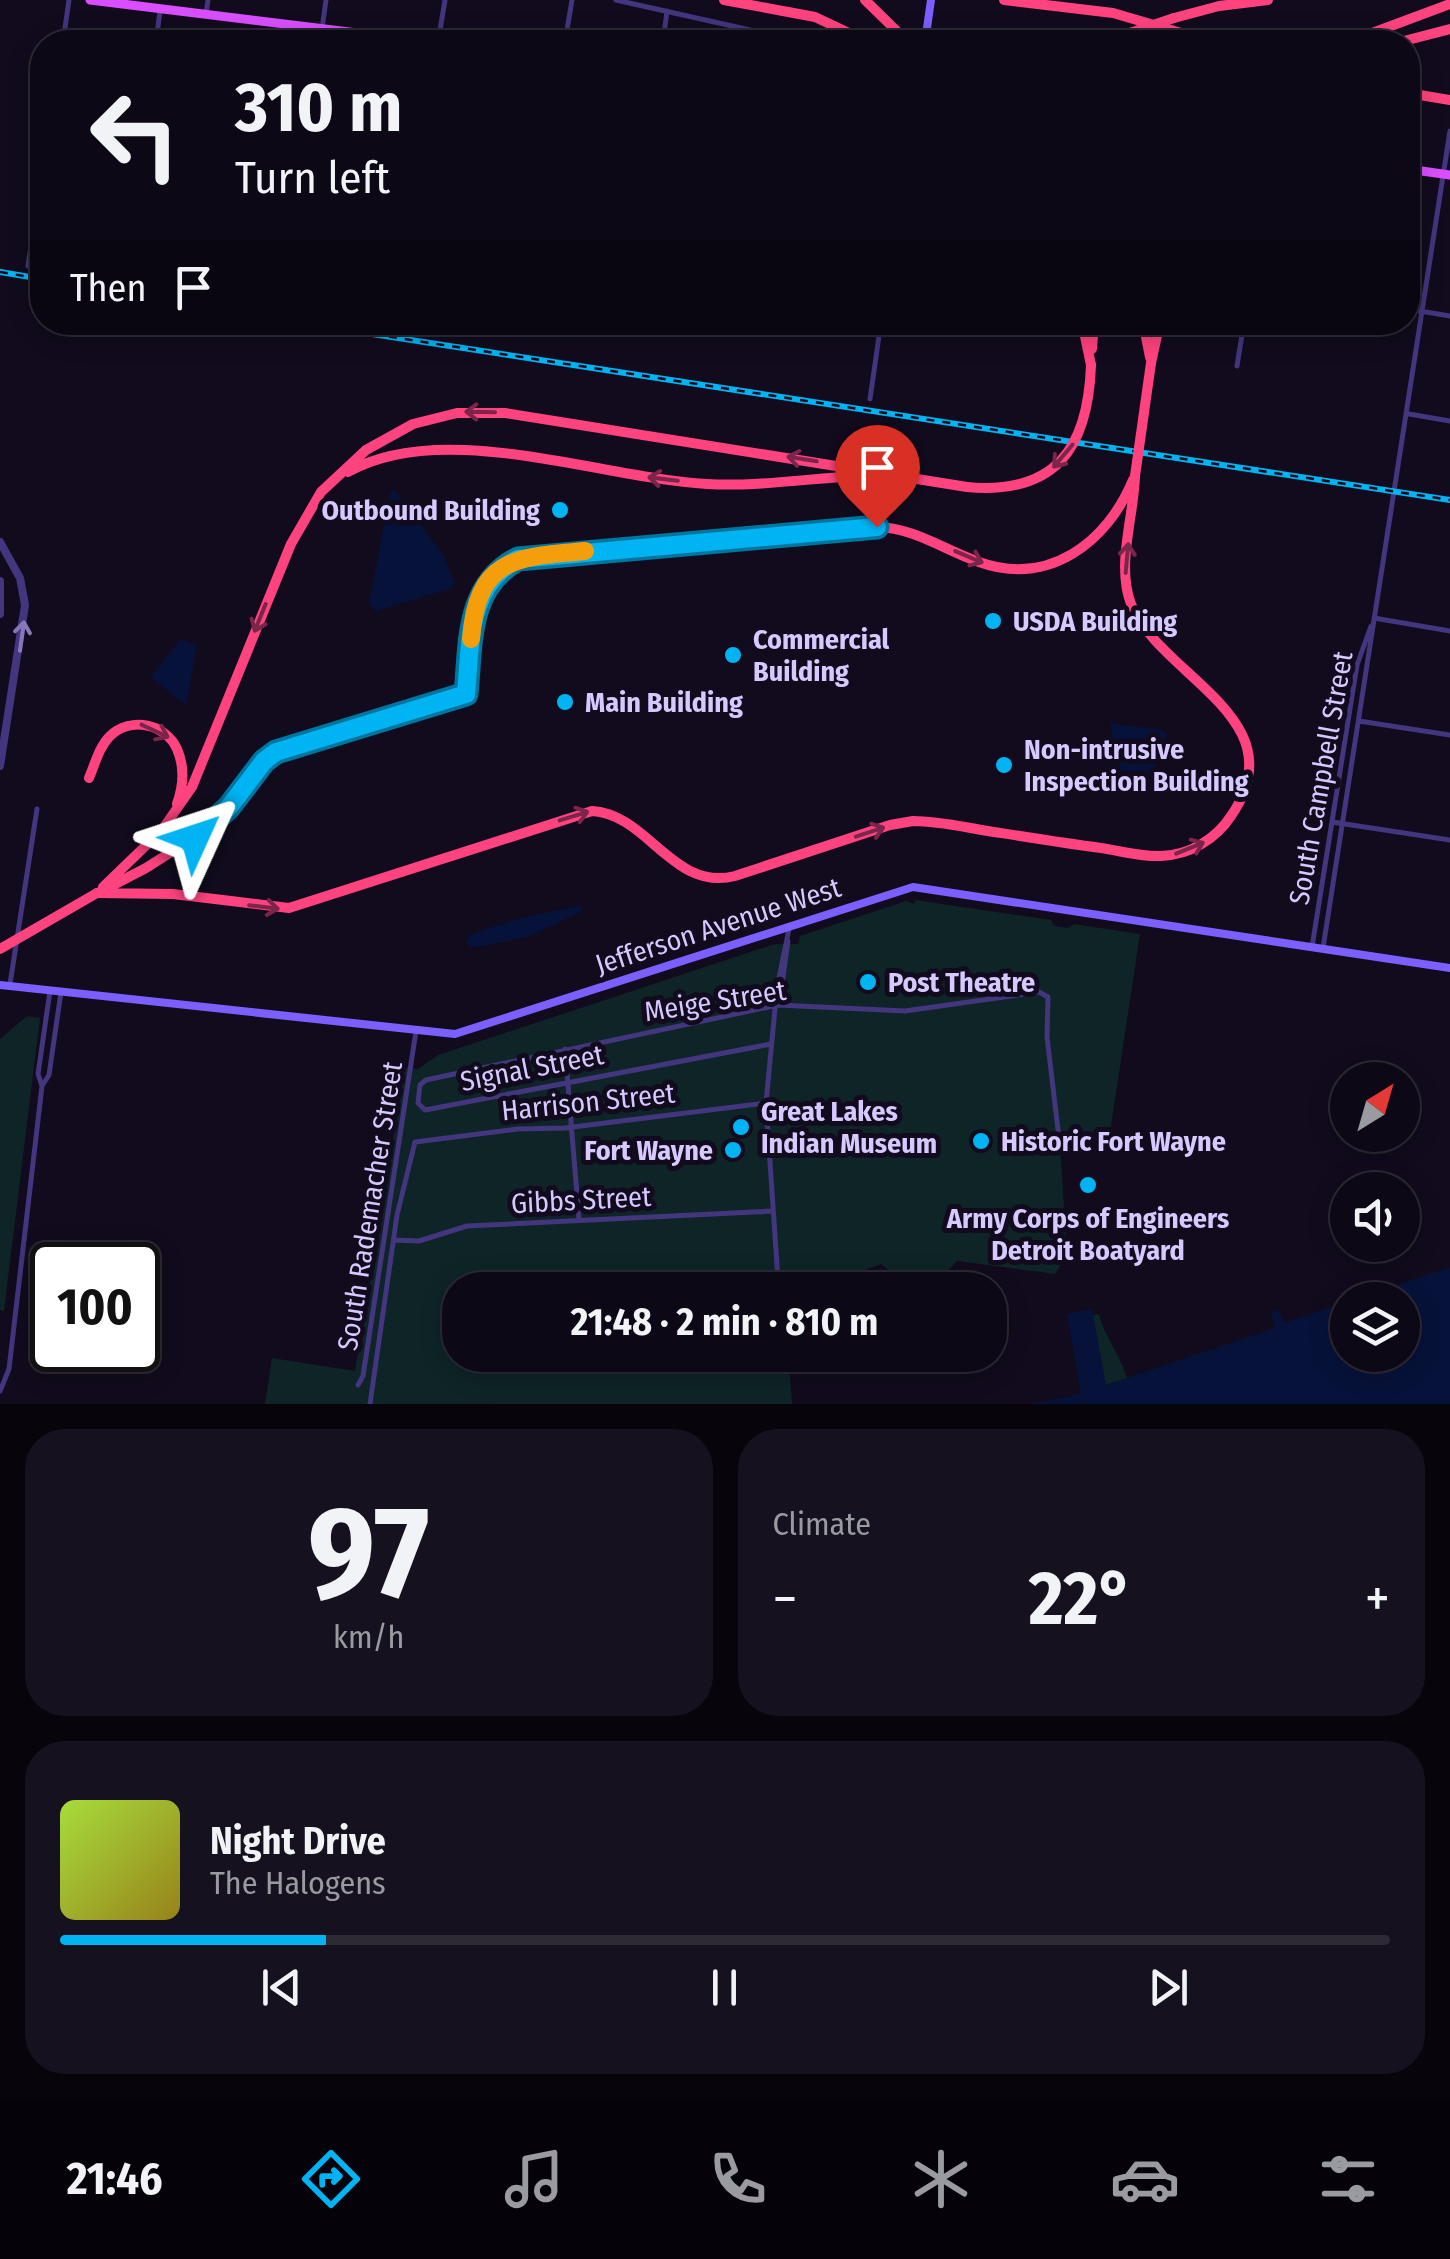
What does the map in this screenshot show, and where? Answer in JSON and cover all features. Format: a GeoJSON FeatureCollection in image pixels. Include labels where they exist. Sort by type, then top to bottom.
{"type":"FeatureCollection","features":[{"type":"Feature","properties":{"kind":"highway"},"geometry":{"type":"LineString","coordinates":[[724,0],[795,11],[847,30]]}},
{"type":"Feature","properties":{"kind":"highway"},"geometry":{"type":"LineString","coordinates":[[866,0],[896,30]]}},
{"type":"Feature","properties":{"kind":"highway"},"geometry":{"type":"LineString","coordinates":[[1004,0],[1113,12],[1172,30]]}},
{"type":"Feature","properties":{"kind":"highway"},"geometry":{"type":"LineString","coordinates":[[1138,30],[1220,6],[1268,0]]}},
{"type":"Feature","properties":{"kind":"highway"},"geometry":{"type":"LineString","coordinates":[[1381,30],[1450,4]]}},
{"type":"Feature","properties":{"kind":"highway"},"geometry":{"type":"LineString","coordinates":[[1420,37],[1450,29]]}},
{"type":"Feature","properties":{"kind":"highway"},"geometry":{"type":"LineString","coordinates":[[1420,96],[1450,100]]}},
{"type":"Feature","properties":{"kind":"highway"},"geometry":{"type":"LineString","coordinates":[[1085,335],[1091,365]]}},
{"type":"Feature","properties":{"kind":"highway"},"geometry":{"type":"LineString","coordinates":[[97,894],[171,819],[196,777],[297,531],[326,486],[357,457],[404,428],[444,415],[476,411],[967,486],[1010,488],[1032,481],[1055,466],[1071,447],[1084,420],[1093,335]]}},
{"type":"Feature","properties":{"kind":"highway"},"geometry":{"type":"LineString","coordinates":[[1146,335],[1151,363]]}},
{"type":"Feature","properties":{"kind":"highway"},"geometry":{"type":"LineString","coordinates":[[97,894],[173,894],[285,908],[592,811],[622,820],[680,866],[714,879],[735,876],[890,825],[913,822],[1150,856],[1178,853],[1210,838],[1234,812],[1244,787],[1246,751],[1230,712],[1154,640],[1132,606],[1125,572],[1157,335]]}},
{"type":"Feature","properties":{"kind":"highway"},"geometry":{"type":"LineString","coordinates":[[326,486],[377,458],[422,450],[501,454],[708,484],[900,475]]}},
{"type":"Feature","properties":{"kind":"highway"},"geometry":{"type":"LineString","coordinates":[[0,949],[201,833],[276,752],[466,694],[476,607],[496,573],[524,557],[877,527],[913,533],[996,567],[1027,569],[1055,563],[1101,534],[1135,476]]}},
{"type":"Feature","properties":{"kind":"highway"},"geometry":{"type":"LineString","coordinates":[[89,778],[103,746],[115,732],[134,724],[155,728],[174,743],[182,765],[180,797],[171,819]]}},
{"type":"Feature","properties":{"kind":"main road"},"geometry":{"type":"LineString","coordinates":[[90,0],[331,30]]}},
{"type":"Feature","properties":{"kind":"main road"},"geometry":{"type":"LineString","coordinates":[[927,30],[930,5]]}},
{"type":"Feature","properties":{"kind":"main road"},"geometry":{"type":"LineString","coordinates":[[1420,171],[1447,174]]}},
{"type":"Feature","properties":{"kind":"main road","name":"Jefferson Avenue West"},"geometry":{"type":"LineString","coordinates":[[5,986],[416,1032],[461,1033],[913,887],[1450,968]]}},
{"type":"Feature","properties":{"kind":"street"},"geometry":{"type":"LineString","coordinates":[[65,30],[69,0]]}},
{"type":"Feature","properties":{"kind":"street"},"geometry":{"type":"LineString","coordinates":[[206,14],[208,0]]}},
{"type":"Feature","properties":{"kind":"street"},"geometry":{"type":"LineString","coordinates":[[322,29],[326,0]]}},
{"type":"Feature","properties":{"kind":"street"},"geometry":{"type":"LineString","coordinates":[[438,30],[445,0]]}},
{"type":"Feature","properties":{"kind":"street"},"geometry":{"type":"LineString","coordinates":[[568,30],[572,0]]}},
{"type":"Feature","properties":{"kind":"street"},"geometry":{"type":"LineString","coordinates":[[616,0],[749,30]]}},
{"type":"Feature","properties":{"kind":"street"},"geometry":{"type":"LineString","coordinates":[[158,30],[161,8]]}},
{"type":"Feature","properties":{"kind":"street"},"geometry":{"type":"LineString","coordinates":[[664,30],[667,12]]}},
{"type":"Feature","properties":{"kind":"street","name":"South Campbell Street"},"geometry":{"type":"LineString","coordinates":[[1323,948],[1447,174],[1450,131]]}},
{"type":"Feature","properties":{"kind":"street"},"geometry":{"type":"LineString","coordinates":[[28,266],[30,253]]}},
{"type":"Feature","properties":{"kind":"street"},"geometry":{"type":"LineString","coordinates":[[1420,311],[1450,316]]}},
{"type":"Feature","properties":{"kind":"street"},"geometry":{"type":"LineString","coordinates":[[870,398],[879,335]]}},
{"type":"Feature","properties":{"kind":"street"},"geometry":{"type":"LineString","coordinates":[[1237,366],[1242,335]]}},
{"type":"Feature","properties":{"kind":"street"},"geometry":{"type":"LineString","coordinates":[[1408,414],[1450,421]]}},
{"type":"Feature","properties":{"kind":"street"},"geometry":{"type":"LineString","coordinates":[[0,542],[20,578],[25,606],[0,766]]}},
{"type":"Feature","properties":{"kind":"street"},"geometry":{"type":"LineString","coordinates":[[0,582],[0,614]]}},
{"type":"Feature","properties":{"kind":"street"},"geometry":{"type":"LineString","coordinates":[[1373,618],[1450,630]]}},
{"type":"Feature","properties":{"kind":"street","name":"South Campbell Street"},"geometry":{"type":"LineString","coordinates":[[1312,947],[1357,665],[1373,618]]}},
{"type":"Feature","properties":{"kind":"street"},"geometry":{"type":"LineString","coordinates":[[1348,720],[1450,736]]}},
{"type":"Feature","properties":{"kind":"street"},"geometry":{"type":"LineString","coordinates":[[5,986],[37,810]]}},
{"type":"Feature","properties":{"kind":"street"},"geometry":{"type":"LineString","coordinates":[[1332,822],[1450,840]]}},
{"type":"Feature","properties":{"kind":"street"},"geometry":{"type":"LineString","coordinates":[[777,1272],[766,1103],[777,988],[789,926]]}},
{"type":"Feature","properties":{"kind":"street"},"geometry":{"type":"LineString","coordinates":[[0,1392],[9,1369],[50,991]]}},
{"type":"Feature","properties":{"kind":"street"},"geometry":{"type":"LineString","coordinates":[[42,1086],[49,1076],[62,992]]}},
{"type":"Feature","properties":{"kind":"street","name":"Meige Street"},"geometry":{"type":"LineString","coordinates":[[420,1108],[420,1085],[426,1080],[778,1006],[899,1011],[1039,992],[1046,995],[1059,1138]]}},
{"type":"Feature","properties":{"kind":"street","name":"South Rademacher Street"},"geometry":{"type":"LineString","coordinates":[[358,1384],[363,1376],[416,1032]]}},
{"type":"Feature","properties":{"kind":"street","name":"Signal Street"},"geometry":{"type":"LineString","coordinates":[[420,1108],[771,1044]]}},
{"type":"Feature","properties":{"kind":"street"},"geometry":{"type":"LineString","coordinates":[[565,1049],[580,1219]]}},
{"type":"Feature","properties":{"kind":"street","name":"Harrison Street"},"geometry":{"type":"LineString","coordinates":[[394,1240],[415,1142],[766,1103]]}},
{"type":"Feature","properties":{"kind":"street","name":"Gibbs Street"},"geometry":{"type":"LineString","coordinates":[[394,1240],[419,1242],[467,1226],[772,1210]]}},
{"type":"Feature","properties":{"kind":"street"},"geometry":{"type":"LineString","coordinates":[[370,1404],[394,1240]]}},
{"type":"Feature","properties":{"kind":"green space","name":"Fort Wayne"},"geometry":{"type":"Polygon","coordinates":[[[915,900],[1051,920],[1054,926],[1068,928],[1074,924],[1140,934],[1109,1139],[1060,1145],[1067,1255],[1055,1274],[957,1261],[947,1272],[891,1272],[881,1264],[859,1272],[442,1272],[442,1372],[790,1372],[792,1404],[265,1404],[272,1358],[355,1371],[405,1067],[418,1069],[438,1055],[775,944],[798,944],[800,936],[906,901],[914,904],[915,900]]]}},
{"type":"Feature","properties":{"kind":"green space"},"geometry":{"type":"Polygon","coordinates":[[[27,1016],[40,1018],[4,1311],[0,1310],[0,1039],[27,1016]]]}},
{"type":"Feature","properties":{"kind":"green space"},"geometry":{"type":"Polygon","coordinates":[[[1092,1309],[1093,1315],[1099,1314],[1127,1378],[1105,1385],[1084,1311],[1092,1309]]]}},
{"type":"Feature","properties":{"kind":"water"},"geometry":{"type":"Polygon","coordinates":[[[394,489],[444,556],[455,584],[376,611],[369,604],[390,493],[394,489]]]}},
{"type":"Feature","properties":{"kind":"water"},"geometry":{"type":"Polygon","coordinates":[[[181,639],[197,645],[186,705],[150,677],[181,639]]]}},
{"type":"Feature","properties":{"kind":"water"},"geometry":{"type":"Polygon","coordinates":[[[1110,723],[1167,734],[1145,793],[1128,791],[1120,775],[1110,723]]]}},
{"type":"Feature","properties":{"kind":"water"},"geometry":{"type":"Polygon","coordinates":[[[584,907],[580,912],[528,937],[478,947],[466,943],[469,935],[517,919],[584,907]]]}},
{"type":"Feature","properties":{"kind":"water"},"geometry":{"type":"Polygon","coordinates":[[[1450,1267],[1450,1404],[1029,1404],[1081,1394],[1067,1314],[1092,1309],[1106,1385],[1272,1329],[1275,1326],[1271,1312],[1279,1310],[1284,1323],[1330,1308],[1330,1372],[1420,1372],[1420,1282],[1406,1282],[1450,1267]]]}},
{"type":"Feature","properties":{"kind":"railway"},"geometry":{"type":"LineString","coordinates":[[0,272],[30,277]]}},
{"type":"Feature","properties":{"kind":"railway"},"geometry":{"type":"LineString","coordinates":[[378,335],[1450,500]]}},
{"type":"Feature","properties":{"kind":"slow traffic"},"geometry":{"type":"LineString","coordinates":[[471,639],[476,607],[496,573],[524,557],[585,551]]}},
{"type":"Feature","properties":{"kind":"place","name":"Outbound Building"},"geometry":{"type":"Point","coordinates":[560,510]}},
{"type":"Feature","properties":{"kind":"place","name":"USDA Building"},"geometry":{"type":"Point","coordinates":[993,621]}},
{"type":"Feature","properties":{"kind":"place","name":"Commercial Building"},"geometry":{"type":"Point","coordinates":[733,655]}},
{"type":"Feature","properties":{"kind":"place","name":"Main Building"},"geometry":{"type":"Point","coordinates":[565,702]}},
{"type":"Feature","properties":{"kind":"place","name":"Non-intrusive Inspection Building"},"geometry":{"type":"Point","coordinates":[1004,765]}},
{"type":"Feature","properties":{"kind":"place","name":"Post Theatre"},"geometry":{"type":"Point","coordinates":[868,982]}},
{"type":"Feature","properties":{"kind":"place","name":"Great Lakes Indian Museum"},"geometry":{"type":"Point","coordinates":[741,1127]}},
{"type":"Feature","properties":{"kind":"place","name":"Historic Fort Wayne"},"geometry":{"type":"Point","coordinates":[981,1141]}},
{"type":"Feature","properties":{"kind":"place","name":"Fort Wayne"},"geometry":{"type":"Point","coordinates":[733,1150]}},
{"type":"Feature","properties":{"kind":"place","name":"Army Corps of Engineers Detroit Boatyard"},"geometry":{"type":"Point","coordinates":[1088,1185]}},
{"type":"Feature","properties":{"kind":"route"},"geometry":{"type":"LineString","coordinates":[[195,838],[229,807],[264,761],[276,752],[466,694],[476,607],[496,573],[518,559],[877,527]]}}]}
